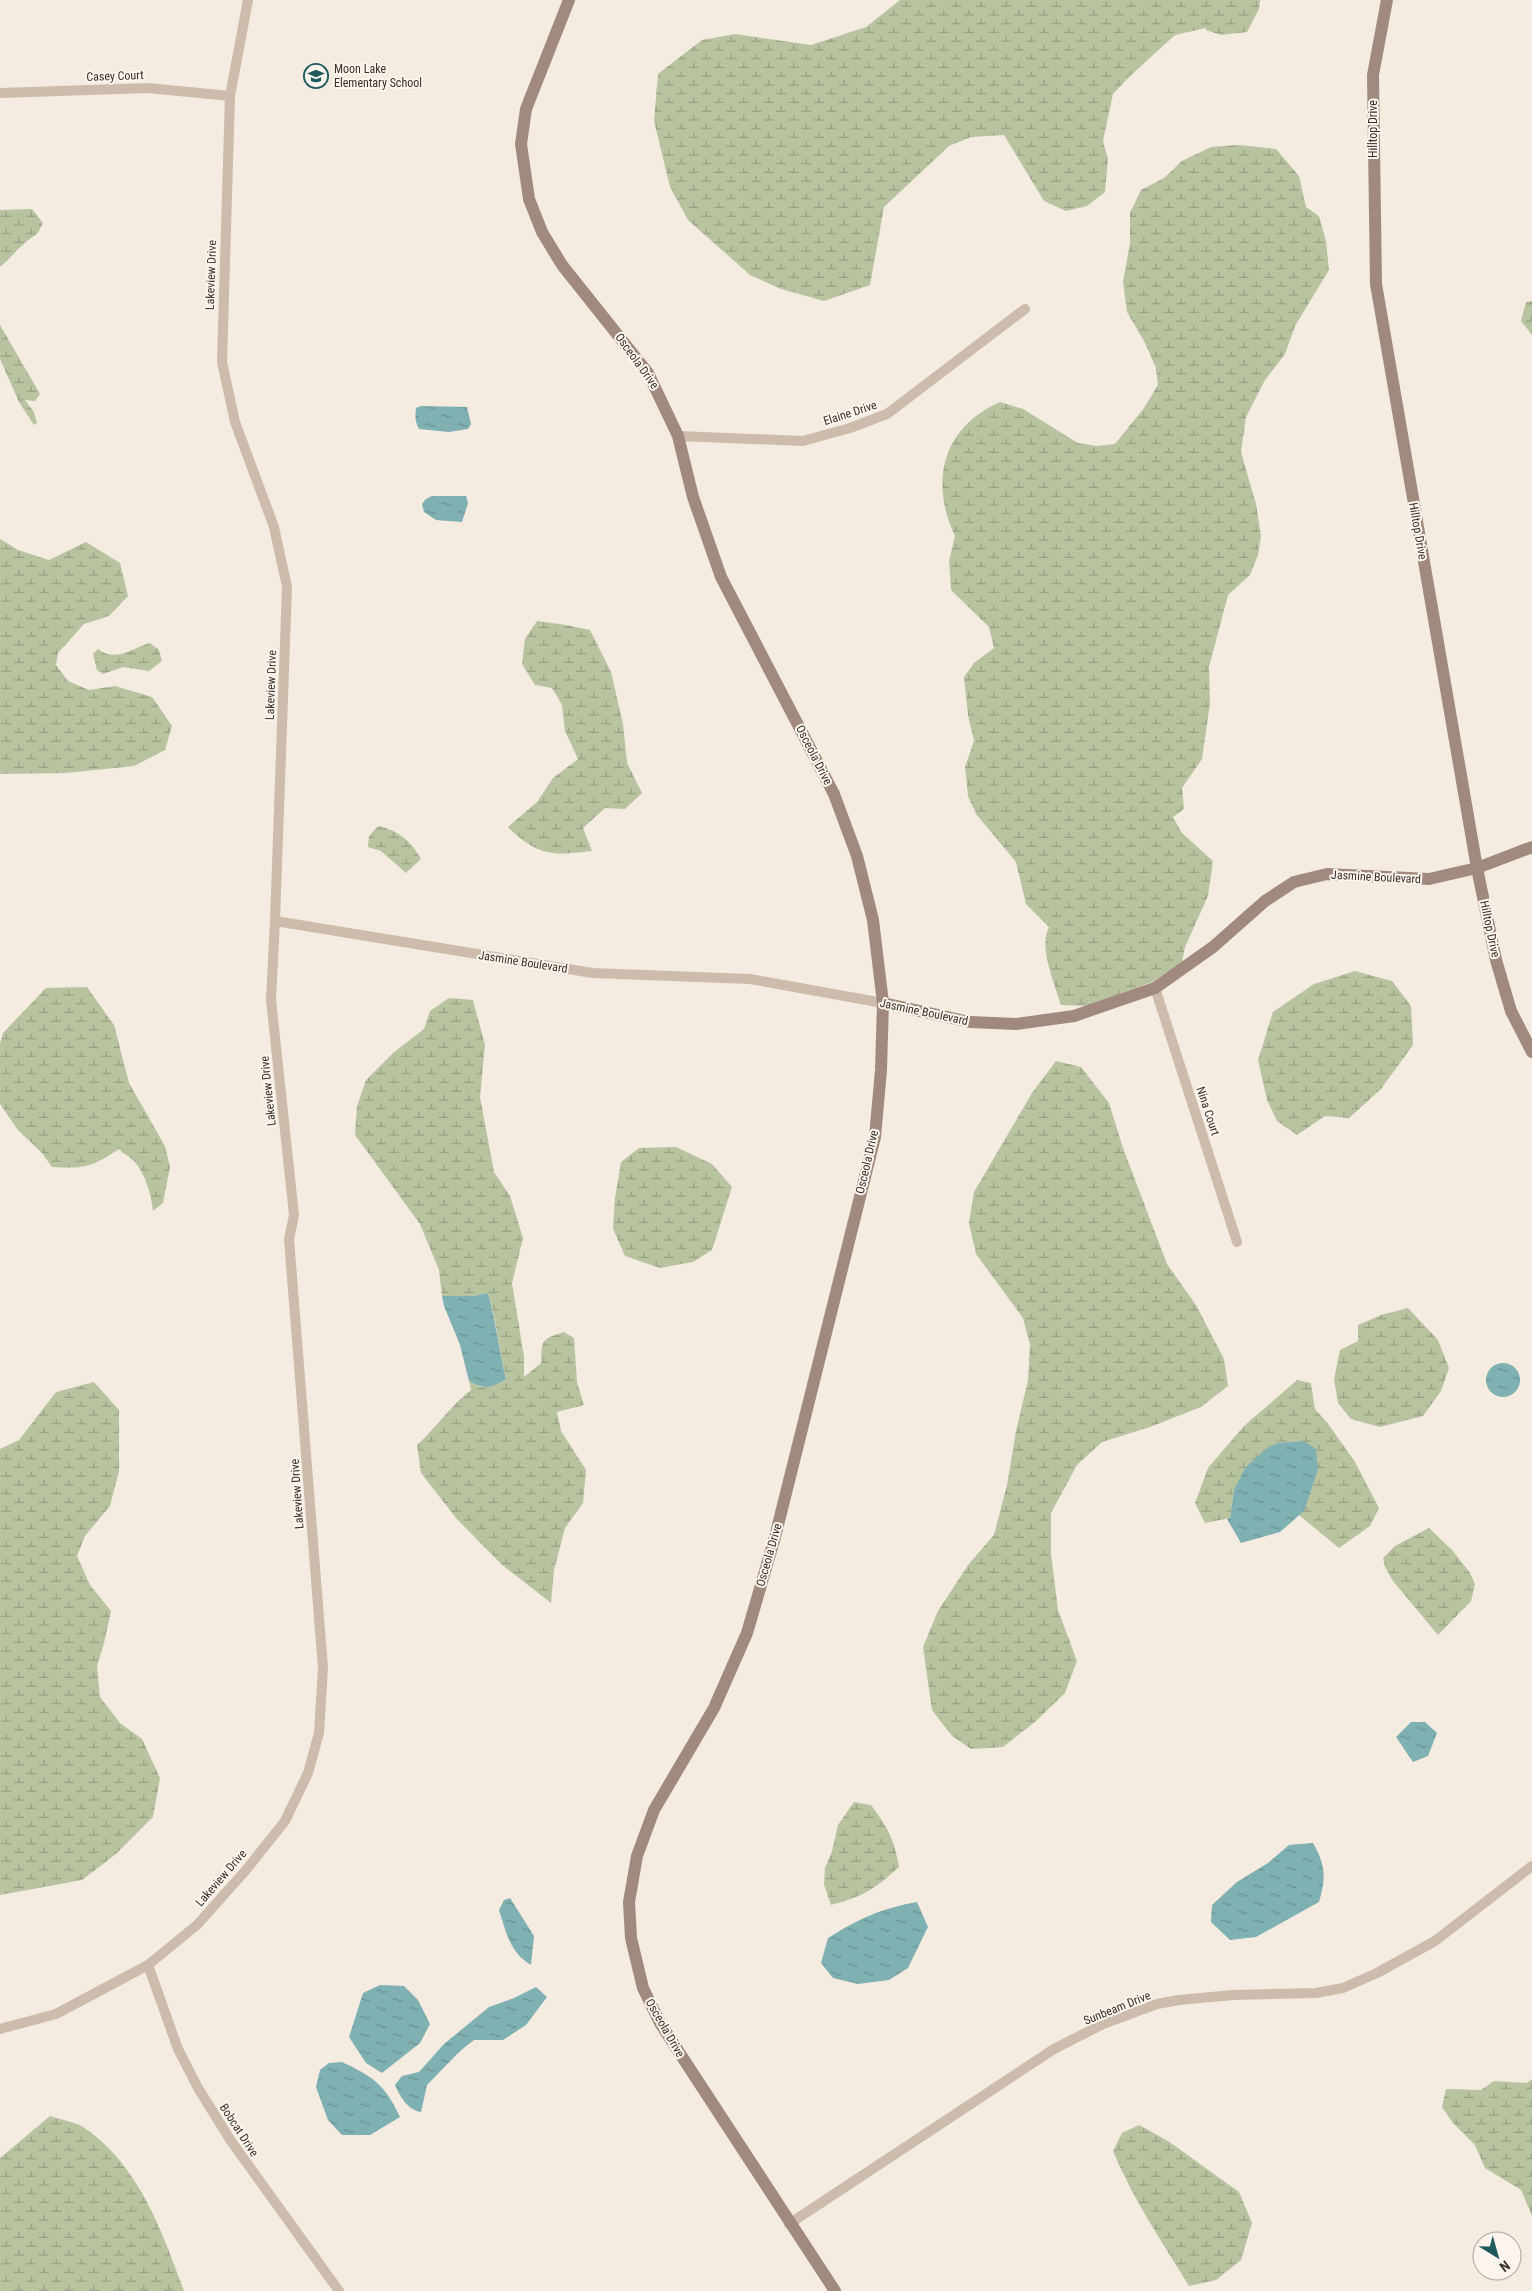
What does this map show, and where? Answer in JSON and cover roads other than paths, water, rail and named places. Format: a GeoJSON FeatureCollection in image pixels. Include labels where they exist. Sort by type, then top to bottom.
{"type":"FeatureCollection","features":[{"type":"Feature","properties":{"kind":"street","name":"Lakeview Drive"},"geometry":{"type":"LineString","coordinates":[[0,2029],[56,2014],[148,1965],[197,1925],[246,1870],[284,1821],[308,1773],[319,1733],[323,1668],[289,1239],[294,1215],[270,1000],[275,921],[287,587],[274,527],[235,422],[222,362],[222,312],[230,96],[248,0]]}},
{"type":"Feature","properties":{"kind":"street","name":"Osceola Drive"},"geometry":{"type":"LineString","coordinates":[[569,0],[526,109],[521,144],[529,199],[542,232],[562,265],[648,373],[678,436],[693,497],[721,577],[834,794],[857,856],[873,920],[884,1003],[875,1137],[775,1537],[746,1633],[714,1708],[654,1810],[638,1856],[629,1902],[631,1938],[643,1988],[660,2023],[834,2291]]}},
{"type":"Feature","properties":{"kind":"street","name":"Hilltop Drive"},"geometry":{"type":"LineString","coordinates":[[1387,0],[1373,75],[1376,284],[1476,868],[1511,1011],[1532,1052]]}},
{"type":"Feature","properties":{"kind":"street","name":"Casey Court"},"geometry":{"type":"LineString","coordinates":[[0,93],[148,88],[230,96]]}},
{"type":"Feature","properties":{"kind":"street","name":"Elaine Drive"},"geometry":{"type":"LineString","coordinates":[[678,436],[803,441],[850,428],[887,414],[1025,309]]}},
{"type":"Feature","properties":{"kind":"street","name":"Jasmine Boulevard"},"geometry":{"type":"LineString","coordinates":[[275,921],[593,973],[750,979],[884,1003],[970,1022],[1016,1024],[1074,1016],[1155,988],[1213,948],[1266,901],[1294,882],[1328,874],[1429,880],[1476,868],[1532,847]]}},
{"type":"Feature","properties":{"kind":"street","name":"Nina Court"},"geometry":{"type":"LineString","coordinates":[[1155,988],[1237,1242]]}},
{"type":"Feature","properties":{"kind":"street","name":"Sunbeam Drive"},"geometry":{"type":"LineString","coordinates":[[789,2224],[1054,2049],[1103,2024],[1150,2007],[1179,2000],[1233,1995],[1316,1993],[1343,1988],[1435,1941],[1532,1866]]}},
{"type":"Feature","properties":{"kind":"street","name":"Bobcat Drive"},"geometry":{"type":"LineString","coordinates":[[148,1965],[178,2049],[198,2088],[231,2142],[339,2291]]}},
{"type":"Feature","properties":{"kind":"water"},"geometry":{"type":"Polygon","coordinates":[[[421,406],[467,407],[471,424],[468,429],[449,432],[419,429],[415,416],[416,408],[421,406]]]}},
{"type":"Feature","properties":{"kind":"water"},"geometry":{"type":"Polygon","coordinates":[[[432,496],[466,496],[468,503],[462,522],[436,520],[424,512],[422,504],[432,496]]]}},
{"type":"Feature","properties":{"kind":"water"},"geometry":{"type":"Polygon","coordinates":[[[488,1293],[506,1379],[492,1386],[484,1387],[469,1381],[460,1345],[444,1306],[442,1296],[473,1296],[488,1293]]]}},
{"type":"Feature","properties":{"kind":"water"},"geometry":{"type":"Polygon","coordinates":[[[1503,1363],[1515,1368],[1520,1380],[1515,1392],[1503,1397],[1491,1392],[1486,1380],[1491,1368],[1503,1363]]]}},
{"type":"Feature","properties":{"kind":"water"},"geometry":{"type":"Polygon","coordinates":[[[1304,1441],[1316,1449],[1318,1469],[1304,1511],[1280,1532],[1241,1543],[1227,1519],[1230,1518],[1234,1490],[1245,1468],[1267,1448],[1277,1443],[1304,1441]]]}},
{"type":"Feature","properties":{"kind":"water"},"geometry":{"type":"Polygon","coordinates":[[[1411,1722],[1425,1722],[1437,1733],[1428,1756],[1413,1762],[1396,1737],[1411,1722]]]}},
{"type":"Feature","properties":{"kind":"water"},"geometry":{"type":"Polygon","coordinates":[[[1313,1843],[1324,1872],[1319,1902],[1256,1937],[1230,1940],[1211,1922],[1212,1905],[1237,1882],[1268,1863],[1289,1845],[1313,1843]]]}},
{"type":"Feature","properties":{"kind":"water"},"geometry":{"type":"Polygon","coordinates":[[[510,1898],[534,1936],[531,1965],[513,1948],[504,1926],[499,1910],[504,1900],[510,1898]]]}},
{"type":"Feature","properties":{"kind":"water"},"geometry":{"type":"Polygon","coordinates":[[[917,1902],[928,1927],[908,1968],[889,1980],[858,1984],[833,1978],[821,1963],[828,1938],[871,1915],[917,1902]]]}},
{"type":"Feature","properties":{"kind":"water"},"geometry":{"type":"Polygon","coordinates":[[[380,1985],[404,1986],[418,2000],[430,2024],[420,2043],[382,2073],[366,2063],[349,2037],[363,1993],[380,1985]]]}},
{"type":"Feature","properties":{"kind":"water"},"geometry":{"type":"Polygon","coordinates":[[[536,1987],[547,1997],[526,2025],[503,2040],[474,2040],[460,2051],[427,2085],[421,2112],[412,2109],[405,2102],[395,2085],[402,2076],[419,2072],[444,2044],[489,2007],[514,1998],[536,1987]]]}},
{"type":"Feature","properties":{"kind":"water"},"geometry":{"type":"Polygon","coordinates":[[[342,2062],[362,2072],[377,2083],[389,2097],[400,2117],[370,2135],[342,2135],[328,2120],[316,2087],[320,2070],[329,2063],[342,2062]]]}},
{"type":"Feature","properties":{"kind":"place","name":"Moon Lake Elementary School"},"geometry":{"type":"Point","coordinates":[316,76]}}]}
